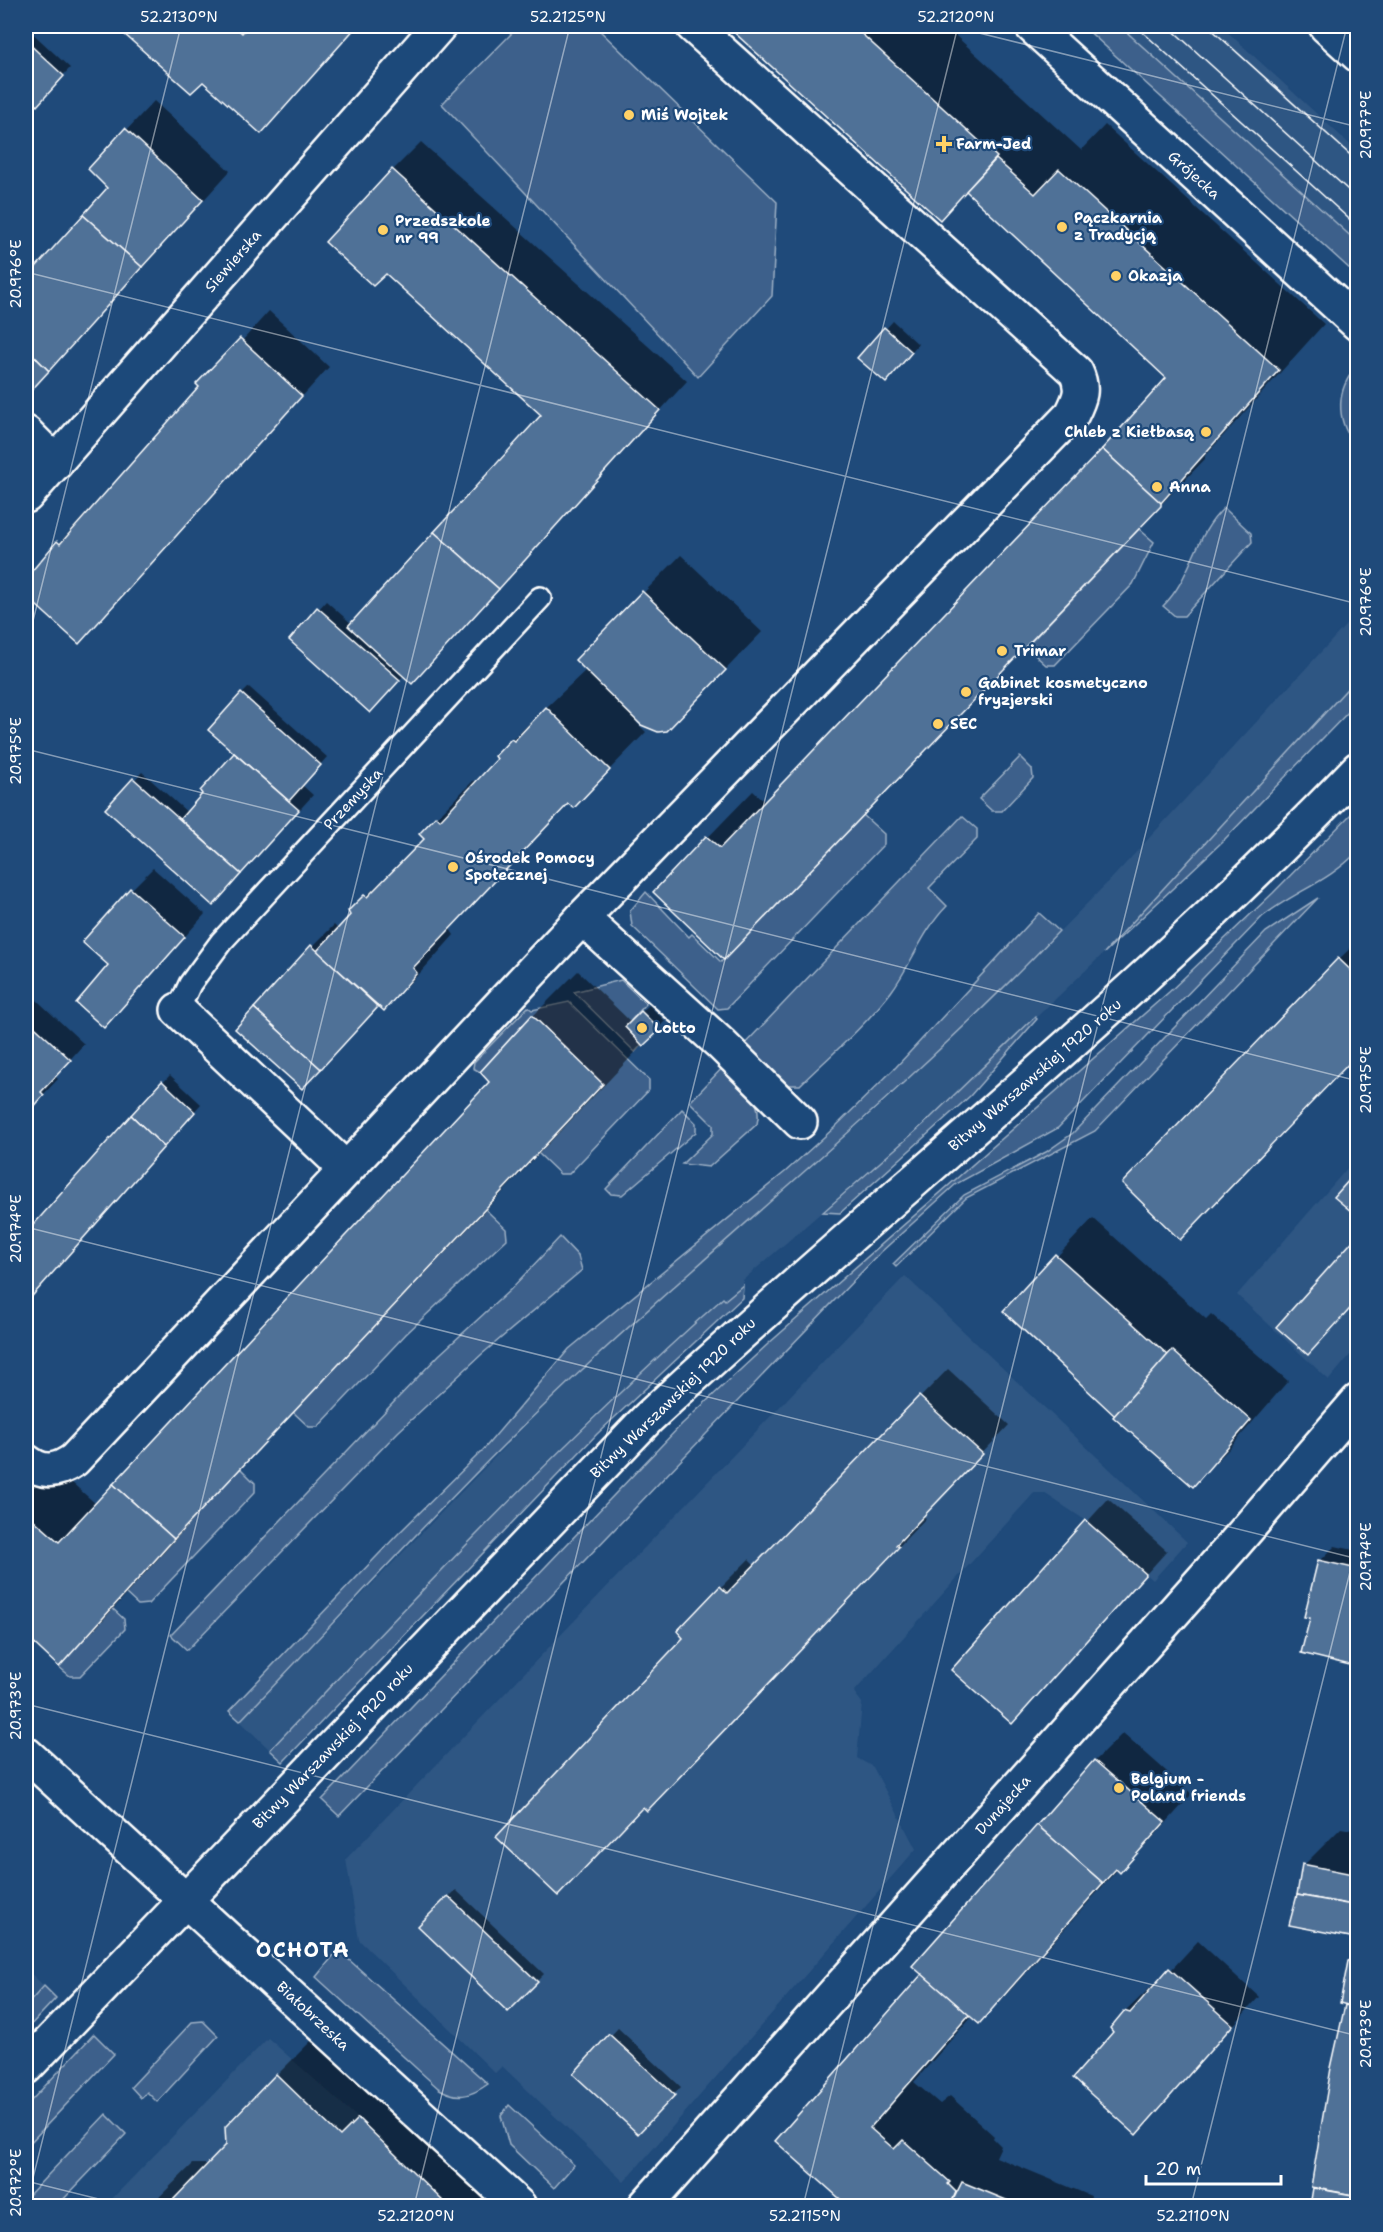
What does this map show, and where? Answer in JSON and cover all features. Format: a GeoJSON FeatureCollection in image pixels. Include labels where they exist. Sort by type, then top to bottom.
{"type":"FeatureCollection","features":[{"type":"Feature","properties":{"kind":"street","name":"Siewierska"},"geometry":{"type":"LineString","coordinates":[[26,496],[439,26]]}},
{"type":"Feature","properties":{"kind":"street"},"geometry":{"type":"LineString","coordinates":[[26,1461],[41,1470],[49,1471],[60,1469],[74,1460],[345,1168],[582,918],[1072,414],[1082,392],[1082,384],[1076,372],[693,26]]}},
{"type":"Feature","properties":{"kind":"street","name":"Grójecka"},"geometry":{"type":"LineString","coordinates":[[1032,26],[1358,324]]}},
{"type":"Feature","properties":{"kind":"street"},"geometry":{"type":"LineString","coordinates":[[1326,26],[1358,55]]}},
{"type":"Feature","properties":{"kind":"street"},"geometry":{"type":"LineString","coordinates":[[26,433],[56,464]]}},
{"type":"Feature","properties":{"kind":"street","name":"Bitwy Warszawskiej 1920 roku"},"geometry":{"type":"LineString","coordinates":[[26,2067],[648,1418],[753,1321],[1138,985],[1264,866],[1358,769]]}},
{"type":"Feature","properties":{"kind":"street"},"geometry":{"type":"LineString","coordinates":[[582,918],[721,1044],[800,1122]]}},
{"type":"Feature","properties":{"kind":"street"},"geometry":{"type":"LineString","coordinates":[[178,1010],[345,1168]]}},
{"type":"Feature","properties":{"kind":"street","name":"Dunajecka"},"geometry":{"type":"LineString","coordinates":[[645,2206],[1230,1549],[1358,1401]]}},
{"type":"Feature","properties":{"kind":"street","name":"Białobrzeska"},"geometry":{"type":"LineString","coordinates":[[26,1754],[519,2206]]}},
{"type":"Feature","properties":{"kind":"lane","name":"Przemyska"},"geometry":{"type":"LineString","coordinates":[[178,1010],[190,984],[221,942],[540,598]]}},
{"type":"Feature","properties":{"kind":"shaded area"},"geometry":{"type":"Polygon","coordinates":[[[519,26],[595,26],[777,202],[772,296],[698,377],[442,104],[519,26]]]}},
{"type":"Feature","properties":{"kind":"shaded area"},"geometry":{"type":"Polygon","coordinates":[[[1083,26],[1120,26],[1357,242],[1357,265],[1352,271],[1083,26]]]}},
{"type":"Feature","properties":{"kind":"shaded area"},"geometry":{"type":"Polygon","coordinates":[[[1120,26],[1221,26],[1357,151],[1357,242],[1120,26]]]}},
{"type":"Feature","properties":{"kind":"shaded area"},"geometry":{"type":"Polygon","coordinates":[[[1353,371],[1357,377],[1357,446],[1345,429],[1341,409],[1343,389],[1353,371]]]}},
{"type":"Feature","properties":{"kind":"shaded area"},"geometry":{"type":"Polygon","coordinates":[[[1224,508],[1251,533],[1252,542],[1184,616],[1175,616],[1163,606],[1181,583],[1206,531],[1224,508]]]}},
{"type":"Feature","properties":{"kind":"shaded area"},"geometry":{"type":"Polygon","coordinates":[[[1139,529],[1154,542],[1133,584],[1055,665],[1046,665],[1026,647],[1139,529]]]}},
{"type":"Feature","properties":{"kind":"shaded area"},"geometry":{"type":"Polygon","coordinates":[[[1357,613],[1357,678],[1104,953],[926,1122],[743,1280],[743,1285],[689,1328],[598,1412],[515,1494],[270,1750],[240,1721],[553,1397],[667,1292],[880,1106],[995,997],[1114,876],[1357,613]]]}},
{"type":"Feature","properties":{"kind":"shaded area"},"geometry":{"type":"Polygon","coordinates":[[[1357,678],[1357,703],[1222,842],[1104,953],[1357,678]]]}},
{"type":"Feature","properties":{"kind":"shaded area"},"geometry":{"type":"Polygon","coordinates":[[[1020,757],[1032,769],[1033,778],[1002,811],[992,811],[979,799],[1020,757]]]}},
{"type":"Feature","properties":{"kind":"shaded area"},"geometry":{"type":"Polygon","coordinates":[[[1357,808],[1357,852],[1335,871],[1262,917],[1058,1128],[956,1184],[881,1252],[339,1816],[322,1800],[682,1424],[768,1344],[1169,992],[1273,893],[1357,808]]]}},
{"type":"Feature","properties":{"kind":"shaded area"},"geometry":{"type":"Polygon","coordinates":[[[863,815],[884,834],[884,844],[727,1008],[718,1009],[632,926],[630,911],[646,892],[689,937],[692,934],[721,962],[863,815]]]}},
{"type":"Feature","properties":{"kind":"shaded area"},"geometry":{"type":"Polygon","coordinates":[[[962,816],[977,829],[977,839],[929,888],[947,906],[931,926],[891,992],[870,1017],[800,1085],[785,1085],[740,1049],[962,816]]]}},
{"type":"Feature","properties":{"kind":"shaded area"},"geometry":{"type":"Polygon","coordinates":[[[1318,898],[1095,1131],[966,1198],[896,1267],[893,1264],[964,1195],[1046,1152],[1073,1133],[1266,932],[1318,898]]]}},
{"type":"Feature","properties":{"kind":"shaded area"},"geometry":{"type":"Polygon","coordinates":[[[1039,913],[1059,931],[1004,987],[889,1096],[654,1304],[550,1400],[459,1490],[240,1721],[229,1711],[398,1534],[484,1449],[569,1349],[785,1172],[834,1128],[896,1067],[1039,913]]]}},
{"type":"Feature","properties":{"kind":"shaded area"},"geometry":{"type":"Polygon","coordinates":[[[621,980],[646,1004],[625,1027],[642,1044],[635,1052],[574,992],[621,980]]]}},
{"type":"Feature","properties":{"kind":"shaded area"},"geometry":{"type":"Polygon","coordinates":[[[569,1002],[649,1080],[649,1090],[569,1174],[560,1174],[538,1153],[603,1084],[532,1015],[480,1072],[473,1068],[474,1062],[528,1007],[532,1010],[569,1002]]]}},
{"type":"Feature","properties":{"kind":"shaded area"},"geometry":{"type":"Polygon","coordinates":[[[1035,1017],[1037,1019],[970,1096],[840,1213],[823,1212],[926,1122],[1035,1017]]]}},
{"type":"Feature","properties":{"kind":"shaded area"},"geometry":{"type":"Polygon","coordinates":[[[724,1066],[754,1098],[757,1106],[757,1124],[709,1167],[682,1164],[713,1134],[713,1125],[690,1102],[724,1066]]]}},
{"type":"Feature","properties":{"kind":"shaded area"},"geometry":{"type":"Polygon","coordinates":[[[682,1109],[696,1123],[696,1132],[622,1195],[611,1194],[606,1189],[682,1109]]]}},
{"type":"Feature","properties":{"kind":"shaded area"},"geometry":{"type":"Polygon","coordinates":[[[1357,1157],[1357,1347],[1329,1380],[1237,1295],[1357,1157]]]}},
{"type":"Feature","properties":{"kind":"shaded area"},"geometry":{"type":"Polygon","coordinates":[[[485,1209],[506,1229],[507,1239],[406,1334],[318,1427],[309,1427],[293,1412],[485,1209]]]}},
{"type":"Feature","properties":{"kind":"shaded area"},"geometry":{"type":"Polygon","coordinates":[[[560,1237],[578,1256],[582,1270],[482,1354],[398,1432],[187,1650],[171,1635],[439,1355],[510,1290],[560,1237]]]}},
{"type":"Feature","properties":{"kind":"shaded area"},"geometry":{"type":"Polygon","coordinates":[[[905,1276],[1187,1542],[1153,1580],[1085,1520],[1044,1493],[1034,1493],[854,1692],[862,1703],[857,1758],[873,1767],[916,1849],[624,2182],[502,2066],[495,2073],[359,1940],[346,1859],[905,1276]]]}},
{"type":"Feature","properties":{"kind":"shaded area"},"geometry":{"type":"Polygon","coordinates":[[[743,1285],[742,1298],[597,1434],[283,1762],[270,1750],[436,1576],[548,1463],[723,1298],[725,1300],[743,1285]]]}},
{"type":"Feature","properties":{"kind":"shaded area"},"geometry":{"type":"Polygon","coordinates":[[[240,1468],[255,1483],[255,1492],[148,1604],[138,1605],[125,1593],[240,1468]]]}},
{"type":"Feature","properties":{"kind":"shaded area"},"geometry":{"type":"Polygon","coordinates":[[[112,1608],[124,1619],[125,1629],[80,1676],[70,1676],[59,1667],[112,1608]]]}},
{"type":"Feature","properties":{"kind":"shaded area"},"geometry":{"type":"Polygon","coordinates":[[[338,1950],[488,2084],[475,2092],[463,2095],[451,2094],[438,2088],[316,1977],[338,1950]]]}},
{"type":"Feature","properties":{"kind":"shaded area"},"geometry":{"type":"Polygon","coordinates":[[[26,1969],[44,1986],[26,2006],[26,1969]]]}},
{"type":"Feature","properties":{"kind":"shaded area"},"geometry":{"type":"Polygon","coordinates":[[[44,1986],[56,1998],[26,2030],[26,2006],[44,1986]]]}},
{"type":"Feature","properties":{"kind":"shaded area"},"geometry":{"type":"Polygon","coordinates":[[[203,2021],[218,2036],[157,2102],[147,2092],[141,2098],[131,2087],[192,2022],[203,2021]]]}},
{"type":"Feature","properties":{"kind":"shaded area"},"geometry":{"type":"Polygon","coordinates":[[[94,2034],[114,2054],[26,2147],[26,2106],[94,2034]]]}},
{"type":"Feature","properties":{"kind":"shaded area"},"geometry":{"type":"Polygon","coordinates":[[[268,2038],[358,2118],[448,2206],[105,2206],[268,2038]]]}},
{"type":"Feature","properties":{"kind":"shaded area"},"geometry":{"type":"Polygon","coordinates":[[[509,2105],[574,2165],[554,2188],[509,2145],[501,2116],[509,2105]]]}},
{"type":"Feature","properties":{"kind":"shaded area"},"geometry":{"type":"Polygon","coordinates":[[[106,2114],[126,2134],[57,2206],[26,2206],[26,2198],[106,2114]]]}},
{"type":"Feature","properties":{"kind":"building"},"geometry":{"type":"Polygon","coordinates":[[[115,26],[234,26],[242,33],[248,26],[357,26],[261,134],[203,82],[191,93],[115,26]]]}},
{"type":"Feature","properties":{"kind":"building"},"geometry":{"type":"Polygon","coordinates":[[[727,26],[853,26],[997,157],[940,220],[727,26]]]}},
{"type":"Feature","properties":{"kind":"building"},"geometry":{"type":"Polygon","coordinates":[[[26,41],[64,76],[37,106],[26,96],[26,41]]]}},
{"type":"Feature","properties":{"kind":"building"},"geometry":{"type":"Polygon","coordinates":[[[125,128],[203,200],[142,267],[83,215],[107,188],[88,169],[125,128]]]}},
{"type":"Feature","properties":{"kind":"building"},"geometry":{"type":"Polygon","coordinates":[[[996,159],[1035,194],[1059,169],[1279,370],[1161,503],[1102,449],[1166,378],[966,191],[996,159]]]}},
{"type":"Feature","properties":{"kind":"building"},"geometry":{"type":"Polygon","coordinates":[[[392,169],[660,410],[499,589],[434,532],[541,415],[386,274],[373,286],[325,242],[392,169]]]}},
{"type":"Feature","properties":{"kind":"building"},"geometry":{"type":"Polygon","coordinates":[[[83,215],[142,267],[49,371],[26,348],[26,278],[83,215]]]}},
{"type":"Feature","properties":{"kind":"building"},"geometry":{"type":"Polygon","coordinates":[[[884,327],[912,352],[886,383],[857,358],[884,327]]]}},
{"type":"Feature","properties":{"kind":"building"},"geometry":{"type":"Polygon","coordinates":[[[240,338],[302,396],[79,644],[26,596],[26,578],[57,541],[60,544],[199,387],[196,384],[240,338]]]}},
{"type":"Feature","properties":{"kind":"building"},"geometry":{"type":"Polygon","coordinates":[[[26,348],[49,371],[26,396],[26,348]]]}},
{"type":"Feature","properties":{"kind":"building"},"geometry":{"type":"Polygon","coordinates":[[[1102,449],[1161,503],[1161,506],[724,960],[653,892],[706,836],[720,848],[1102,449]]]}},
{"type":"Feature","properties":{"kind":"building"},"geometry":{"type":"Polygon","coordinates":[[[434,532],[499,589],[412,684],[348,626],[434,532]]]}},
{"type":"Feature","properties":{"kind":"building"},"geometry":{"type":"Polygon","coordinates":[[[642,591],[726,670],[667,731],[658,732],[641,725],[575,660],[642,591]]]}},
{"type":"Feature","properties":{"kind":"building"},"geometry":{"type":"Polygon","coordinates":[[[317,607],[400,680],[370,713],[289,640],[317,607]]]}},
{"type":"Feature","properties":{"kind":"building"},"geometry":{"type":"Polygon","coordinates":[[[241,693],[321,765],[289,801],[208,730],[241,693]]]}},
{"type":"Feature","properties":{"kind":"building","name":"Ośrodek Pomocy Społecznej"},"geometry":{"type":"Polygon","coordinates":[[[546,707],[610,770],[574,808],[568,804],[413,968],[417,973],[384,1011],[317,951],[350,915],[348,911],[364,895],[367,897],[424,839],[419,834],[436,816],[440,820],[497,759],[495,756],[511,739],[514,741],[546,707]]]}},
{"type":"Feature","properties":{"kind":"building"},"geometry":{"type":"Polygon","coordinates":[[[234,753],[299,810],[241,874],[180,819],[202,794],[200,791],[234,753]]]}},
{"type":"Feature","properties":{"kind":"building"},"geometry":{"type":"Polygon","coordinates":[[[133,778],[241,874],[213,906],[105,809],[133,778]]]}},
{"type":"Feature","properties":{"kind":"building"},"geometry":{"type":"Polygon","coordinates":[[[130,888],[185,937],[104,1028],[76,1003],[108,965],[82,942],[130,888]]]}},
{"type":"Feature","properties":{"kind":"building"},"geometry":{"type":"Polygon","coordinates":[[[311,945],[378,1007],[321,1069],[254,1008],[311,945]]]}},
{"type":"Feature","properties":{"kind":"building"},"geometry":{"type":"Polygon","coordinates":[[[1338,958],[1358,977],[1358,1054],[1180,1240],[1122,1183],[1338,958]]]}},
{"type":"Feature","properties":{"kind":"building"},"geometry":{"type":"Polygon","coordinates":[[[254,1008],[321,1069],[302,1089],[235,1029],[254,1008]]]}},
{"type":"Feature","properties":{"kind":"building","name":"Lotto"},"geometry":{"type":"Polygon","coordinates":[[[641,1011],[660,1030],[643,1046],[625,1027],[641,1011]]]}},
{"type":"Feature","properties":{"kind":"building"},"geometry":{"type":"Polygon","coordinates":[[[532,1015],[603,1084],[174,1539],[113,1484],[489,1082],[480,1072],[532,1015]]]}},
{"type":"Feature","properties":{"kind":"building"},"geometry":{"type":"Polygon","coordinates":[[[26,1019],[71,1060],[41,1092],[44,1095],[26,1116],[26,1019]]]}},
{"type":"Feature","properties":{"kind":"building"},"geometry":{"type":"Polygon","coordinates":[[[162,1081],[195,1112],[164,1147],[131,1115],[162,1081]]]}},
{"type":"Feature","properties":{"kind":"building"},"geometry":{"type":"Polygon","coordinates":[[[131,1115],[164,1147],[26,1303],[26,1233],[131,1115]]]}},
{"type":"Feature","properties":{"kind":"building"},"geometry":{"type":"Polygon","coordinates":[[[1358,1170],[1358,1217],[1334,1197],[1358,1170]]]}},
{"type":"Feature","properties":{"kind":"building"},"geometry":{"type":"Polygon","coordinates":[[[1358,1235],[1358,1300],[1308,1355],[1276,1327],[1358,1235]]]}},
{"type":"Feature","properties":{"kind":"building"},"geometry":{"type":"Polygon","coordinates":[[[1055,1254],[1168,1355],[1115,1416],[1003,1311],[1055,1254]]]}},
{"type":"Feature","properties":{"kind":"building"},"geometry":{"type":"Polygon","coordinates":[[[1172,1350],[1251,1420],[1193,1487],[1113,1417],[1172,1350]]]}},
{"type":"Feature","properties":{"kind":"building"},"geometry":{"type":"Polygon","coordinates":[[[919,1396],[983,1454],[896,1545],[899,1547],[647,1811],[643,1807],[558,1896],[496,1837],[683,1638],[677,1631],[720,1586],[727,1593],[919,1396]]]}},
{"type":"Feature","properties":{"kind":"building"},"geometry":{"type":"Polygon","coordinates":[[[113,1484],[174,1539],[59,1667],[26,1636],[26,1513],[59,1542],[113,1484]]]}},
{"type":"Feature","properties":{"kind":"building"},"geometry":{"type":"Polygon","coordinates":[[[1085,1520],[1146,1574],[1012,1724],[951,1670],[1085,1520]]]}},
{"type":"Feature","properties":{"kind":"building"},"geometry":{"type":"Polygon","coordinates":[[[1318,1560],[1358,1569],[1358,1667],[1301,1653],[1310,1618],[1304,1617],[1318,1560]]]}},
{"type":"Feature","properties":{"kind":"building"},"geometry":{"type":"Polygon","coordinates":[[[1094,1760],[1165,1822],[1120,1873],[1116,1869],[1103,1883],[1037,1825],[1094,1760]]]}},
{"type":"Feature","properties":{"kind":"building"},"geometry":{"type":"Polygon","coordinates":[[[1037,1825],[1103,1883],[979,2024],[912,1966],[1037,1825]]]}},
{"type":"Feature","properties":{"kind":"building"},"geometry":{"type":"Polygon","coordinates":[[[1302,1864],[1358,1875],[1358,1906],[1297,1895],[1302,1864]]]}},
{"type":"Feature","properties":{"kind":"building"},"geometry":{"type":"Polygon","coordinates":[[[1297,1895],[1358,1906],[1358,2008],[1340,2003],[1348,1961],[1353,1959],[1356,1945],[1350,1937],[1289,1925],[1297,1895]]]}},
{"type":"Feature","properties":{"kind":"building"},"geometry":{"type":"Polygon","coordinates":[[[448,1896],[538,1982],[508,2012],[418,1926],[448,1896]]]}},
{"type":"Feature","properties":{"kind":"building"},"geometry":{"type":"Polygon","coordinates":[[[1169,1968],[1233,2025],[1136,2135],[1073,2078],[1113,2032],[1110,2028],[1124,2011],[1130,2013],[1169,1968]]]}},
{"type":"Feature","properties":{"kind":"building"},"geometry":{"type":"Polygon","coordinates":[[[922,1974],[969,2015],[870,2128],[894,2149],[903,2140],[950,2182],[948,2184],[956,2192],[950,2206],[848,2206],[775,2141],[922,1974]]]}},
{"type":"Feature","properties":{"kind":"building"},"geometry":{"type":"Polygon","coordinates":[[[1345,2005],[1358,2008],[1358,2196],[1311,2187],[1331,2068],[1345,2005]]]}},
{"type":"Feature","properties":{"kind":"building"},"geometry":{"type":"Polygon","coordinates":[[[609,2034],[675,2095],[638,2134],[573,2074],[609,2034]]]}},
{"type":"Feature","properties":{"kind":"building"},"geometry":{"type":"Polygon","coordinates":[[[276,2074],[340,2136],[358,2118],[448,2206],[148,2206],[154,2201],[172,2201],[226,2145],[225,2127],[276,2074]]]}},
{"type":"Feature","properties":{"kind":"building"},"geometry":{"type":"Polygon","coordinates":[[[962,2182],[1021,2206],[950,2206],[962,2182]]]}},
{"type":"Feature","properties":{"kind":"building"},"geometry":{"type":"Polygon","coordinates":[[[1313,2188],[1358,2196],[1358,2206],[1310,2206],[1313,2188]]]}},
{"type":"Feature","properties":{"kind":"tram line"},"geometry":{"type":"LineString","coordinates":[[1136,26],[1358,227]]}},
{"type":"Feature","properties":{"kind":"tram line"},"geometry":{"type":"LineString","coordinates":[[1168,26],[1358,199]]}},
{"type":"Feature","properties":{"kind":"tram line"},"geometry":{"type":"LineString","coordinates":[[1208,26],[1358,162]]}},
{"type":"Feature","properties":{"kind":"place","name":"Miś Wojtek"},"geometry":{"type":"Point","coordinates":[629,115]}},
{"type":"Feature","properties":{"kind":"place","name":"Farm-Jed"},"geometry":{"type":"Point","coordinates":[944,144]}},
{"type":"Feature","properties":{"kind":"place","name":"Pączkarnia z Tradycją"},"geometry":{"type":"Point","coordinates":[1062,227]}},
{"type":"Feature","properties":{"kind":"place","name":"Przedszkole nr 99"},"geometry":{"type":"Point","coordinates":[383,230]}},
{"type":"Feature","properties":{"kind":"place","name":"Okazja"},"geometry":{"type":"Point","coordinates":[1116,276]}},
{"type":"Feature","properties":{"kind":"place","name":"Chleb z Kiełbasą"},"geometry":{"type":"Point","coordinates":[1206,432]}},
{"type":"Feature","properties":{"kind":"place","name":"Anna"},"geometry":{"type":"Point","coordinates":[1157,487]}},
{"type":"Feature","properties":{"kind":"place","name":"Trimar"},"geometry":{"type":"Point","coordinates":[1002,651]}},
{"type":"Feature","properties":{"kind":"place","name":"Gabinet kosmetyczno fryzjerski"},"geometry":{"type":"Point","coordinates":[966,692]}},
{"type":"Feature","properties":{"kind":"place","name":"SEC"},"geometry":{"type":"Point","coordinates":[938,724]}},
{"type":"Feature","properties":{"kind":"place","name":"Ośrodek Pomocy Społecznej"},"geometry":{"type":"Point","coordinates":[453,867]}},
{"type":"Feature","properties":{"kind":"place","name":"Lotto"},"geometry":{"type":"Point","coordinates":[642,1028]}},
{"type":"Feature","properties":{"kind":"place","name":"Belgium - Poland friends"},"geometry":{"type":"Point","coordinates":[1119,1788]}},
{"type":"Feature","properties":{"kind":"district","name":"OCHOTA"},"geometry":{"type":"Point","coordinates":[303,1950]}}]}
